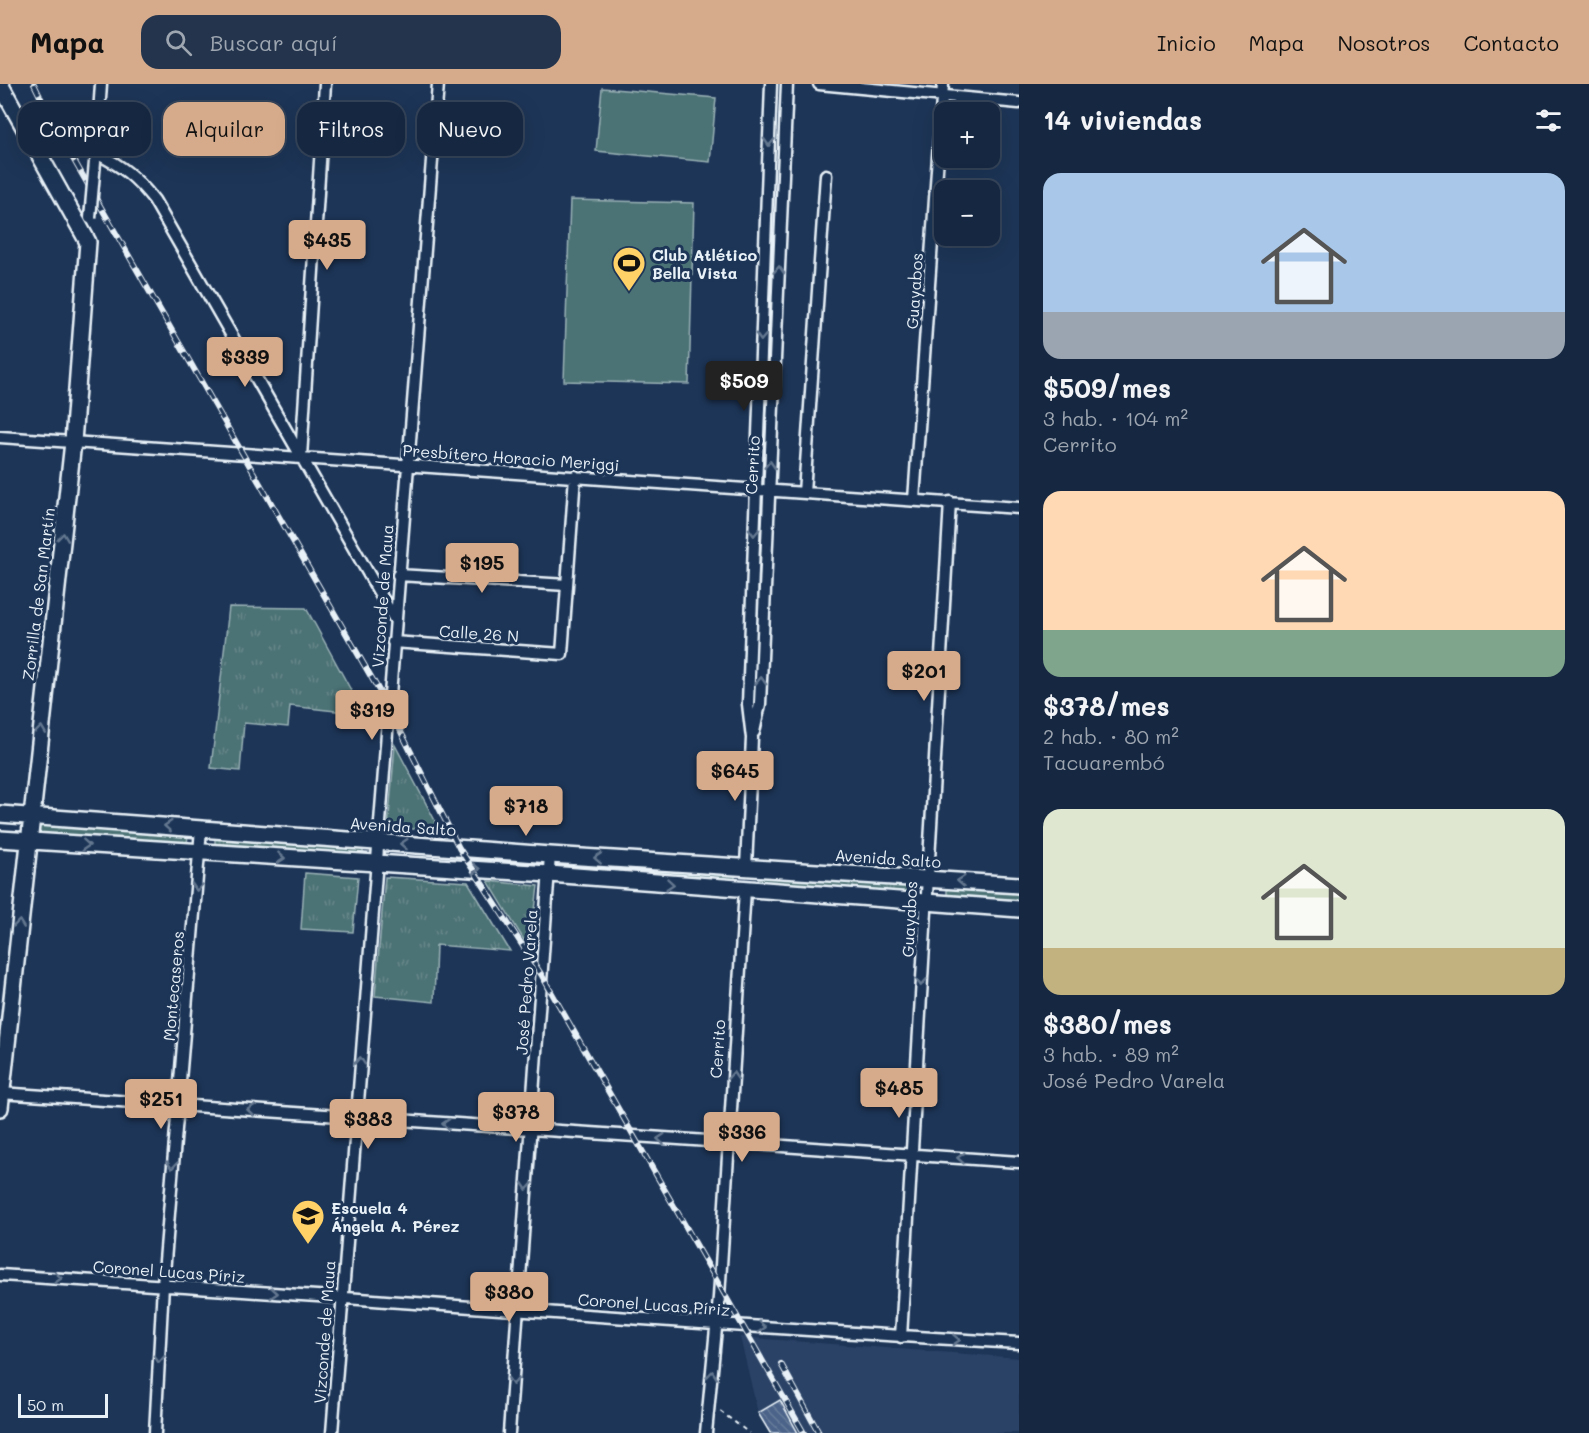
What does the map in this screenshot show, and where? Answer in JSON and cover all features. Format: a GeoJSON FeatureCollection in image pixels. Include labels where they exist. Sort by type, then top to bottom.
{"type":"FeatureCollection","features":[{"type":"Feature","properties":{"kind":"street"},"geometry":{"type":"LineString","coordinates":[[0,84],[87,242]]}},
{"type":"Feature","properties":{"kind":"street","name":"Zorrilla de San Martín"},"geometry":{"type":"LineString","coordinates":[[0,1098],[73,442],[101,84]]}},
{"type":"Feature","properties":{"kind":"street"},"geometry":{"type":"LineString","coordinates":[[301,457],[325,84]]}},
{"type":"Feature","properties":{"kind":"street","name":"Vizconde de Maua"},"geometry":{"type":"LineString","coordinates":[[332,1433],[438,84]]}},
{"type":"Feature","properties":{"kind":"street","name":"Cerrito"},"geometry":{"type":"LineString","coordinates":[[706,1433],[717,1325],[745,890],[752,738],[748,704],[771,84]]}},
{"type":"Feature","properties":{"kind":"street","name":"Cerrito"},"geometry":{"type":"LineString","coordinates":[[752,738],[760,704],[787,84]]}},
{"type":"Feature","properties":{"kind":"street"},"geometry":{"type":"LineString","coordinates":[[819,84],[1019,103]]}},
{"type":"Feature","properties":{"kind":"street","name":"Guayabos"},"geometry":{"type":"LineString","coordinates":[[914,500],[943,84]]}},
{"type":"Feature","properties":{"kind":"street"},"geometry":{"type":"LineString","coordinates":[[96,157],[117,164],[138,180],[154,200],[395,620]]}},
{"type":"Feature","properties":{"kind":"street"},"geometry":{"type":"LineString","coordinates":[[804,493],[826,175]]}},
{"type":"Feature","properties":{"kind":"street","name":"Presbítero Horacio Meriggi"},"geometry":{"type":"LineString","coordinates":[[0,437],[574,476],[755,491],[1019,507]]}},
{"type":"Feature","properties":{"kind":"street"},"geometry":{"type":"LineString","coordinates":[[398,576],[567,585],[574,476]]}},
{"type":"Feature","properties":{"kind":"street","name":"Guayabos"},"geometry":{"type":"LineString","coordinates":[[901,1336],[950,502]]}},
{"type":"Feature","properties":{"kind":"street","name":"Calle 26 N"},"geometry":{"type":"LineString","coordinates":[[393,642],[562,654],[567,585]]}},
{"type":"Feature","properties":{"kind":"street","name":"Avenida Salto"},"geometry":{"type":"LineString","coordinates":[[0,814],[550,855],[1019,885]]}},
{"type":"Feature","properties":{"kind":"street","name":"Montecaseros"},"geometry":{"type":"LineString","coordinates":[[155,1433],[163,1285],[177,1104],[201,852],[201,829]]}},
{"type":"Feature","properties":{"kind":"street"},"geometry":{"type":"LineString","coordinates":[[0,839],[549,874],[1019,909]]}},
{"type":"Feature","properties":{"kind":"street","name":"José Pedro Varela"},"geometry":{"type":"LineString","coordinates":[[509,1433],[550,855]]}},
{"type":"Feature","properties":{"kind":"street"},"geometry":{"type":"LineString","coordinates":[[0,1098],[177,1104],[729,1144],[1019,1162]]}},
{"type":"Feature","properties":{"kind":"street","name":"Coronel Lucas Píriz"},"geometry":{"type":"LineString","coordinates":[[0,1275],[519,1309],[717,1325],[1019,1343]]}},
{"type":"Feature","properties":{"kind":"path"},"geometry":{"type":"LineString","coordinates":[[709,1402],[749,1433]]}},
{"type":"Feature","properties":{"kind":"shaded area"},"geometry":{"type":"Polygon","coordinates":[[[740,1337],[1019,1358],[1019,1433],[770,1433],[758,1413],[740,1337]]]}},
{"type":"Feature","properties":{"kind":"green space"},"geometry":{"type":"Polygon","coordinates":[[[602,88],[716,98],[710,162],[596,151],[602,88]]]}},
{"type":"Feature","properties":{"kind":"green space","name":"Club Atlético Bella Vista"},"geometry":{"type":"Polygon","coordinates":[[[570,200],[694,203],[689,384],[564,381],[570,200]]]}},
{"type":"Feature","properties":{"kind":"green space"},"geometry":{"type":"Polygon","coordinates":[[[229,607],[306,608],[364,714],[290,706],[288,727],[244,723],[240,771],[211,768],[229,607]]]}},
{"type":"Feature","properties":{"kind":"green space"},"geometry":{"type":"Polygon","coordinates":[[[395,745],[440,830],[388,828],[395,745]]]}},
{"type":"Feature","properties":{"kind":"green space"},"geometry":{"type":"Polygon","coordinates":[[[37,822],[188,834],[187,846],[36,836],[37,822]]]}},
{"type":"Feature","properties":{"kind":"green space"},"geometry":{"type":"Polygon","coordinates":[[[215,836],[363,846],[363,855],[215,845],[215,836]]]}},
{"type":"Feature","properties":{"kind":"green space"},"geometry":{"type":"Polygon","coordinates":[[[563,862],[735,871],[735,880],[563,870],[563,862]]]}},
{"type":"Feature","properties":{"kind":"green space"},"geometry":{"type":"Polygon","coordinates":[[[305,873],[358,877],[353,932],[301,929],[305,873]]]}},
{"type":"Feature","properties":{"kind":"green space"},"geometry":{"type":"Polygon","coordinates":[[[759,874],[914,886],[914,895],[759,882],[759,874]]]}},
{"type":"Feature","properties":{"kind":"green space"},"geometry":{"type":"Polygon","coordinates":[[[385,877],[468,882],[510,951],[436,945],[434,1002],[375,996],[385,877]]]}},
{"type":"Feature","properties":{"kind":"green space"},"geometry":{"type":"Polygon","coordinates":[[[488,881],[538,886],[530,950],[488,881]]]}},
{"type":"Feature","properties":{"kind":"green space"},"geometry":{"type":"Polygon","coordinates":[[[947,887],[1019,892],[1019,902],[947,897],[947,887]]]}},
{"type":"Feature","properties":{"kind":"building"},"geometry":{"type":"Polygon","coordinates":[[[780,1400],[798,1433],[770,1433],[758,1413],[780,1400]]]}},
{"type":"Feature","properties":{"kind":"railway"},"geometry":{"type":"LineString","coordinates":[[34,84],[56,129],[389,708],[459,848],[541,974],[804,1433]]}},
{"type":"Feature","properties":{"kind":"railway"},"geometry":{"type":"LineString","coordinates":[[781,1364],[819,1433]]}},
{"type":"Feature","properties":{"kind":"place","name":"Club Atlético Bella Vista"},"geometry":{"type":"Point","coordinates":[629,292]}},
{"type":"Feature","properties":{"kind":"place","name":"Escuela 4 Ángela A. Pérez"},"geometry":{"type":"Point","coordinates":[308,1245]}}]}
